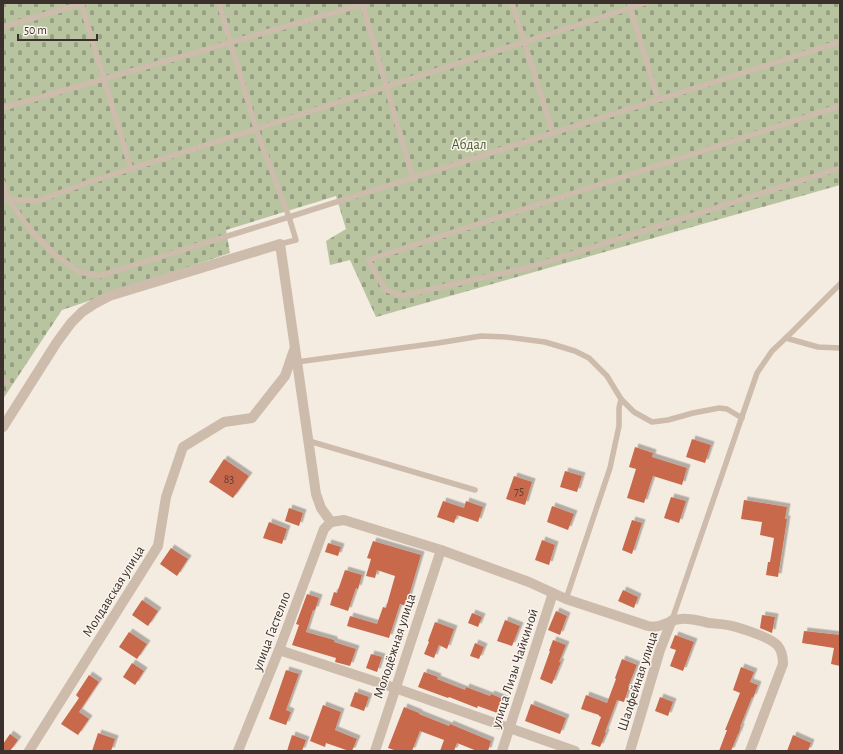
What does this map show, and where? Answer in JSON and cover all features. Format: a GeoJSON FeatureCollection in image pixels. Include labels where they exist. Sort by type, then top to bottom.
{"type":"FeatureCollection","features":[{"type":"Feature","properties":{"kind":"street"},"geometry":{"type":"LineString","coordinates":[[3,427],[57,342],[71,323],[82,312],[94,304],[109,296],[280,244],[296,346],[316,494],[321,508],[331,522],[344,520],[441,550],[530,582],[566,599],[654,627],[672,620],[682,619],[736,627],[770,639],[778,645],[783,657],[783,664],[750,751]]}},
{"type":"Feature","properties":{"kind":"street","name":"Молдавская улица"},"geometry":{"type":"LineString","coordinates":[[29,751],[158,546],[166,497],[183,447],[224,422],[252,418],[285,376],[296,346]]}},
{"type":"Feature","properties":{"kind":"street","name":"улица Гастелло"},"geometry":{"type":"LineString","coordinates":[[238,751],[279,650],[324,529],[331,522]]}},
{"type":"Feature","properties":{"kind":"street","name":"Молодёжная улица"},"geometry":{"type":"LineString","coordinates":[[375,751],[441,550]]}},
{"type":"Feature","properties":{"kind":"street","name":"улица Лизы Чайкиной"},"geometry":{"type":"LineString","coordinates":[[502,751],[553,593]]}},
{"type":"Feature","properties":{"kind":"street","name":"Шалфейная улица"},"geometry":{"type":"LineString","coordinates":[[630,751],[660,650],[672,620]]}},
{"type":"Feature","properties":{"kind":"street"},"geometry":{"type":"LineString","coordinates":[[279,650],[395,688],[575,751]]}},
{"type":"Feature","properties":{"kind":"lane"},"geometry":{"type":"LineString","coordinates":[[3,27],[82,3],[131,169]]}},
{"type":"Feature","properties":{"kind":"lane"},"geometry":{"type":"LineString","coordinates":[[219,3],[256,129],[289,217],[296,240],[280,244]]}},
{"type":"Feature","properties":{"kind":"lane"},"geometry":{"type":"LineString","coordinates":[[3,108],[364,3],[386,87],[413,178]]}},
{"type":"Feature","properties":{"kind":"lane"},"geometry":{"type":"LineString","coordinates":[[512,3],[553,133]]}},
{"type":"Feature","properties":{"kind":"lane"},"geometry":{"type":"LineString","coordinates":[[5,199],[38,201],[86,183],[524,42],[630,5],[646,3]]}},
{"type":"Feature","properties":{"kind":"lane"},"geometry":{"type":"LineString","coordinates":[[630,5],[658,100]]}},
{"type":"Feature","properties":{"kind":"lane"},"geometry":{"type":"LineString","coordinates":[[3,182],[5,199],[28,227],[55,255],[80,272],[99,276],[840,42]]}},
{"type":"Feature","properties":{"kind":"lane"},"geometry":{"type":"LineString","coordinates":[[840,106],[368,260],[385,288],[400,296],[531,267],[840,168]]}},
{"type":"Feature","properties":{"kind":"lane"},"geometry":{"type":"LineString","coordinates":[[672,620],[757,373],[772,352],[840,284]]}},
{"type":"Feature","properties":{"kind":"lane"},"geometry":{"type":"LineString","coordinates":[[297,362],[481,336],[506,337],[545,342],[575,351],[588,358],[607,376],[620,400],[634,412],[652,422],[668,420],[719,408],[727,409],[742,418]]}},
{"type":"Feature","properties":{"kind":"lane"},"geometry":{"type":"LineString","coordinates":[[786,338],[818,347],[840,348]]}},
{"type":"Feature","properties":{"kind":"lane"},"geometry":{"type":"LineString","coordinates":[[566,599],[610,468],[619,426],[620,400]]}},
{"type":"Feature","properties":{"kind":"lane"},"geometry":{"type":"LineString","coordinates":[[309,441],[475,490]]}},
{"type":"Feature","properties":{"kind":"green space","name":"Абдал"},"geometry":{"type":"Polygon","coordinates":[[[3,3],[840,3],[840,185],[376,317],[350,260],[330,265],[326,241],[346,229],[336,196],[226,230],[230,253],[62,310],[3,399],[3,3]]]}},
{"type":"Feature","properties":{"kind":"building"},"geometry":{"type":"Polygon","coordinates":[[[692,439],[711,445],[705,463],[686,457],[692,439]]]}},
{"type":"Feature","properties":{"kind":"building"},"geometry":{"type":"Polygon","coordinates":[[[635,447],[653,453],[652,457],[687,468],[682,485],[653,476],[644,503],[627,498],[636,469],[629,467],[635,447]]]}},
{"type":"Feature","properties":{"kind":"building"},"geometry":{"type":"Polygon","coordinates":[[[224,459],[249,476],[233,498],[209,482],[224,459]]]}},
{"type":"Feature","properties":{"kind":"building"},"geometry":{"type":"Polygon","coordinates":[[[565,471],[582,476],[577,492],[560,487],[565,471]]]}},
{"type":"Feature","properties":{"kind":"building"},"geometry":{"type":"Polygon","coordinates":[[[514,476],[532,482],[525,505],[506,499],[514,476]]]}},
{"type":"Feature","properties":{"kind":"building"},"geometry":{"type":"Polygon","coordinates":[[[671,497],[686,501],[679,523],[664,518],[671,497]]]}},
{"type":"Feature","properties":{"kind":"building"},"geometry":{"type":"Polygon","coordinates":[[[744,500],[787,507],[785,519],[787,519],[778,577],[766,575],[774,538],[760,535],[762,522],[741,519],[744,500]]]}},
{"type":"Feature","properties":{"kind":"building"},"geometry":{"type":"Polygon","coordinates":[[[443,501],[464,508],[466,501],[483,507],[478,522],[457,515],[454,523],[437,517],[443,501]]]}},
{"type":"Feature","properties":{"kind":"building"},"geometry":{"type":"Polygon","coordinates":[[[552,506],[574,514],[568,530],[547,522],[552,506]]]}},
{"type":"Feature","properties":{"kind":"building"},"geometry":{"type":"Polygon","coordinates":[[[289,508],[303,513],[299,526],[285,521],[289,508]]]}},
{"type":"Feature","properties":{"kind":"building"},"geometry":{"type":"Polygon","coordinates":[[[632,520],[642,523],[632,554],[622,550],[632,520]]]}},
{"type":"Feature","properties":{"kind":"building"},"geometry":{"type":"Polygon","coordinates":[[[269,522],[287,529],[282,544],[263,538],[269,522]]]}},
{"type":"Feature","properties":{"kind":"building"},"geometry":{"type":"Polygon","coordinates":[[[542,540],[555,545],[549,565],[535,560],[542,540]]]}},
{"type":"Feature","properties":{"kind":"building"},"geometry":{"type":"Polygon","coordinates":[[[373,541],[421,555],[406,606],[400,604],[389,638],[347,626],[350,616],[377,624],[383,607],[386,608],[395,576],[377,570],[375,578],[366,576],[371,559],[367,558],[373,541]]]}},
{"type":"Feature","properties":{"kind":"building"},"geometry":{"type":"Polygon","coordinates":[[[328,543],[341,547],[338,556],[325,552],[328,543]]]}},
{"type":"Feature","properties":{"kind":"building"},"geometry":{"type":"Polygon","coordinates":[[[171,548],[188,559],[177,576],[160,564],[171,548]]]}},
{"type":"Feature","properties":{"kind":"building"},"geometry":{"type":"Polygon","coordinates":[[[345,570],[362,575],[358,589],[356,588],[348,611],[330,605],[334,592],[337,593],[345,570]]]}},
{"type":"Feature","properties":{"kind":"building"},"geometry":{"type":"Polygon","coordinates":[[[623,590],[638,597],[634,608],[618,601],[623,590]]]}},
{"type":"Feature","properties":{"kind":"building"},"geometry":{"type":"Polygon","coordinates":[[[307,594],[319,598],[315,610],[313,610],[306,632],[334,640],[334,642],[356,649],[350,666],[335,662],[336,658],[292,645],[299,625],[296,624],[307,594]]]}},
{"type":"Feature","properties":{"kind":"building"},"geometry":{"type":"Polygon","coordinates":[[[142,600],[158,611],[148,626],[132,615],[142,600]]]}},
{"type":"Feature","properties":{"kind":"building"},"geometry":{"type":"Polygon","coordinates":[[[556,611],[567,616],[560,635],[548,630],[556,611]]]}},
{"type":"Feature","properties":{"kind":"building"},"geometry":{"type":"Polygon","coordinates":[[[472,613],[482,617],[478,627],[468,623],[472,613]]]}},
{"type":"Feature","properties":{"kind":"building"},"geometry":{"type":"Polygon","coordinates":[[[762,615],[775,617],[772,633],[760,628],[762,615]]]}},
{"type":"Feature","properties":{"kind":"building"},"geometry":{"type":"Polygon","coordinates":[[[505,620],[520,626],[512,646],[497,641],[505,620]]]}},
{"type":"Feature","properties":{"kind":"building"},"geometry":{"type":"Polygon","coordinates":[[[435,622],[454,629],[447,649],[439,645],[434,658],[424,654],[435,622]]]}},
{"type":"Feature","properties":{"kind":"building"},"geometry":{"type":"Polygon","coordinates":[[[804,631],[840,635],[840,666],[831,664],[834,648],[802,643],[804,631]]]}},
{"type":"Feature","properties":{"kind":"building"},"geometry":{"type":"Polygon","coordinates":[[[129,632],[147,644],[137,659],[119,647],[129,632]]]}},
{"type":"Feature","properties":{"kind":"building"},"geometry":{"type":"Polygon","coordinates":[[[675,635],[694,642],[683,671],[670,666],[676,650],[670,648],[675,635]]]}},
{"type":"Feature","properties":{"kind":"building"},"geometry":{"type":"Polygon","coordinates":[[[553,640],[566,645],[552,684],[540,679],[553,640]]]}},
{"type":"Feature","properties":{"kind":"building"},"geometry":{"type":"Polygon","coordinates":[[[475,643],[484,647],[479,659],[470,656],[475,643]]]}},
{"type":"Feature","properties":{"kind":"building"},"geometry":{"type":"Polygon","coordinates":[[[371,654],[382,657],[377,672],[366,668],[371,654]]]}},
{"type":"Feature","properties":{"kind":"building"},"geometry":{"type":"Polygon","coordinates":[[[622,659],[637,665],[624,702],[617,700],[600,747],[591,744],[601,717],[581,709],[586,695],[607,703],[622,659]]]}},
{"type":"Feature","properties":{"kind":"building"},"geometry":{"type":"Polygon","coordinates":[[[132,663],[144,671],[135,685],[123,677],[132,663]]]}},
{"type":"Feature","properties":{"kind":"building"},"geometry":{"type":"Polygon","coordinates":[[[741,667],[754,672],[750,682],[758,685],[731,751],[719,751],[727,730],[725,730],[740,693],[733,690],[741,667]]]}},
{"type":"Feature","properties":{"kind":"building"},"geometry":{"type":"Polygon","coordinates":[[[286,670],[299,674],[286,710],[291,712],[286,725],[269,719],[286,670]]]}},
{"type":"Feature","properties":{"kind":"building"},"geometry":{"type":"Polygon","coordinates":[[[424,672],[465,690],[466,687],[506,700],[500,714],[478,706],[477,708],[418,687],[424,672]]]}},
{"type":"Feature","properties":{"kind":"building"},"geometry":{"type":"Polygon","coordinates":[[[89,675],[99,682],[79,712],[89,719],[78,735],[61,724],[79,698],[76,695],[89,675]]]}},
{"type":"Feature","properties":{"kind":"building"},"geometry":{"type":"Polygon","coordinates":[[[355,692],[369,697],[364,711],[350,706],[355,692]]]}},
{"type":"Feature","properties":{"kind":"building"},"geometry":{"type":"Polygon","coordinates":[[[660,697],[673,702],[668,716],[655,711],[660,697]]]}},
{"type":"Feature","properties":{"kind":"building"},"geometry":{"type":"Polygon","coordinates":[[[531,704],[566,718],[560,734],[525,721],[531,704]]]}},
{"type":"Feature","properties":{"kind":"building"},"geometry":{"type":"Polygon","coordinates":[[[323,705],[341,712],[335,730],[357,739],[352,751],[326,743],[325,747],[310,741],[323,705]]]}},
{"type":"Feature","properties":{"kind":"building"},"geometry":{"type":"Polygon","coordinates":[[[404,707],[449,726],[450,724],[491,741],[488,751],[477,751],[457,743],[454,751],[440,751],[444,740],[420,731],[412,751],[397,751],[388,748],[404,707]]]}},
{"type":"Feature","properties":{"kind":"building"},"geometry":{"type":"Polygon","coordinates":[[[98,733],[115,739],[111,751],[92,751],[98,733]]]}},
{"type":"Feature","properties":{"kind":"building"},"geometry":{"type":"Polygon","coordinates":[[[10,734],[18,740],[10,751],[3,751],[3,744],[10,734]]]}},
{"type":"Feature","properties":{"kind":"building"},"geometry":{"type":"Polygon","coordinates":[[[292,735],[306,740],[302,751],[287,751],[292,735]]]}},
{"type":"Feature","properties":{"kind":"building"},"geometry":{"type":"Polygon","coordinates":[[[793,735],[811,743],[808,751],[787,751],[793,735]]]}}]}
